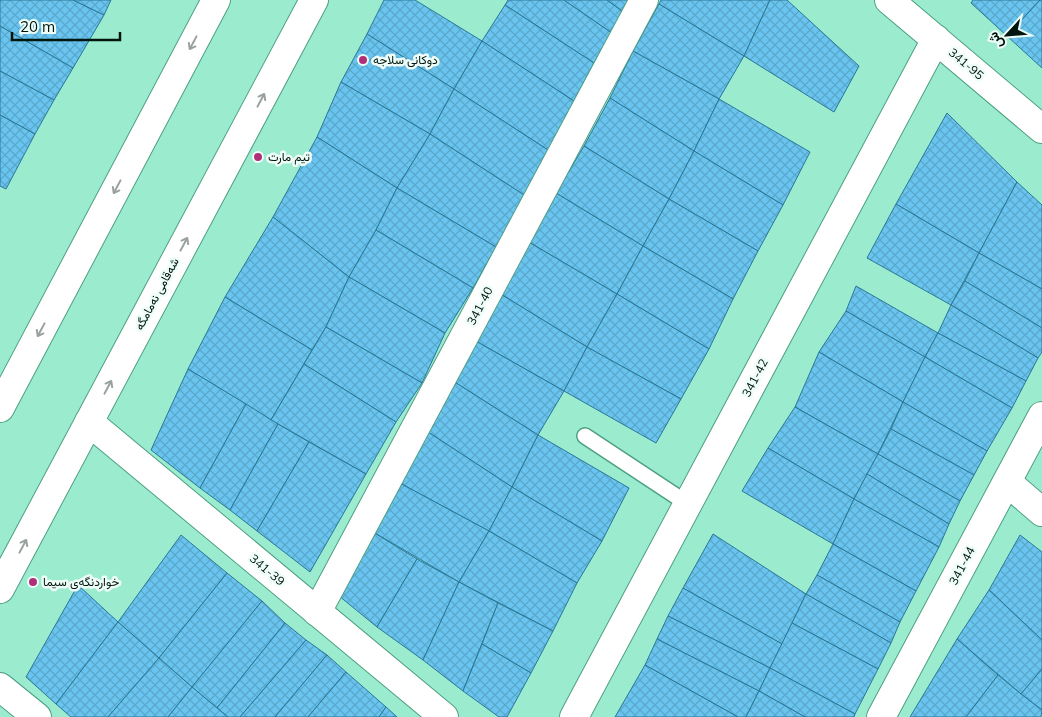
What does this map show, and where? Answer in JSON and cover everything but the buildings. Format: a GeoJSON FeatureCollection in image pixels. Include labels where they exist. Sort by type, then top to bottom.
{"type":"FeatureCollection","features":[{"type":"Feature","properties":{"kind":"street"},"geometry":{"type":"LineString","coordinates":[[0,408],[216,0]]}},
{"type":"Feature","properties":{"kind":"street","name":"شەقامی نەمامگە"},"geometry":{"type":"LineString","coordinates":[[0,589],[314,0]]}},
{"type":"Feature","properties":{"kind":"street","name":"341-40"},"geometry":{"type":"LineString","coordinates":[[317,612],[644,0]]}},
{"type":"Feature","properties":{"kind":"street","name":"341-95"},"geometry":{"type":"LineString","coordinates":[[889,0],[1042,129]]}},
{"type":"Feature","properties":{"kind":"street","name":"341-42"},"geometry":{"type":"LineString","coordinates":[[574,717],[936,40]]}},
{"type":"Feature","properties":{"kind":"street","name":"341-44"},"geometry":{"type":"LineString","coordinates":[[881,717],[1042,416]]}},
{"type":"Feature","properties":{"kind":"street","name":"341-39"},"geometry":{"type":"LineString","coordinates":[[89,422],[444,717]]}},
{"type":"Feature","properties":{"kind":"street"},"geometry":{"type":"LineString","coordinates":[[1007,482],[1042,512]]}},
{"type":"Feature","properties":{"kind":"street"},"geometry":{"type":"LineString","coordinates":[[0,687],[37,717]]}},
{"type":"Feature","properties":{"kind":"lane"},"geometry":{"type":"LineString","coordinates":[[585,436],[688,504]]}},
{"type":"Feature","properties":{"kind":"place","name":"دوكانى سلاجه"},"geometry":{"type":"Point","coordinates":[363,60]}},
{"type":"Feature","properties":{"kind":"place","name":"تیم مارت"},"geometry":{"type":"Point","coordinates":[258,157]}},
{"type":"Feature","properties":{"kind":"place","name":"خواردنگەی سیما"},"geometry":{"type":"Point","coordinates":[33,582]}}]}
